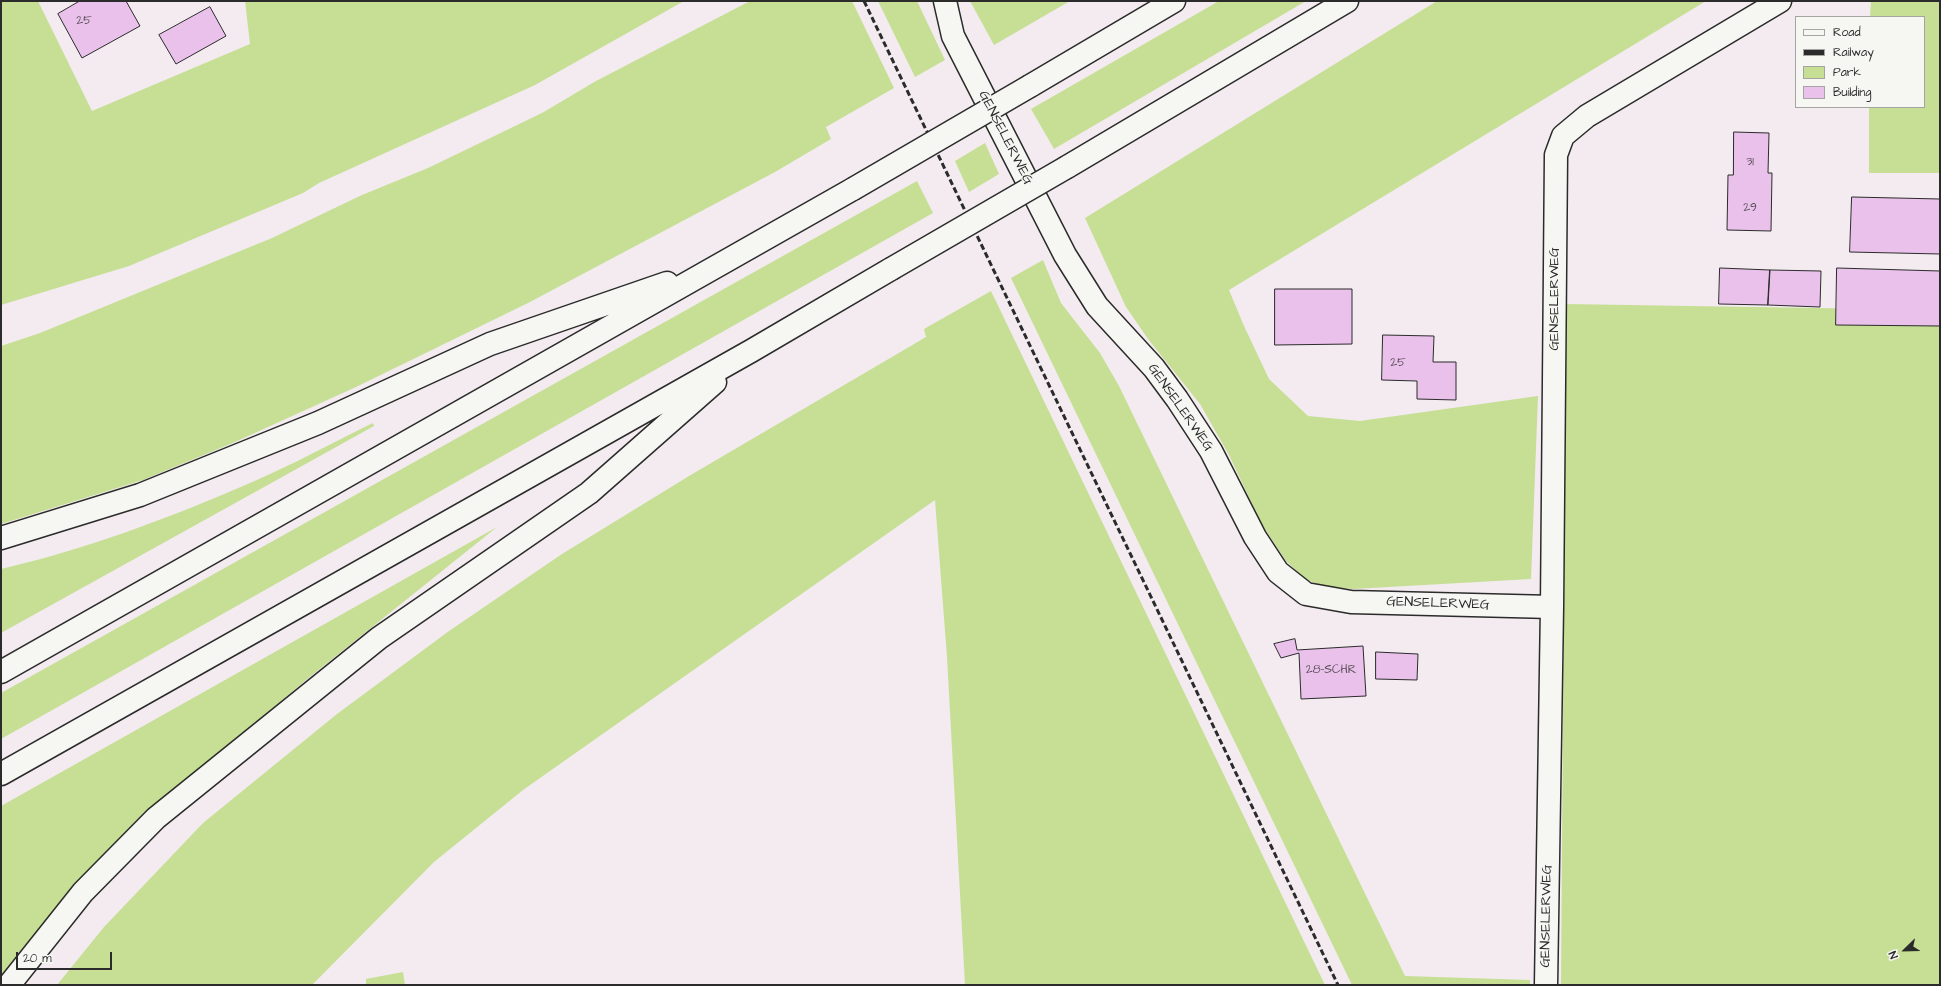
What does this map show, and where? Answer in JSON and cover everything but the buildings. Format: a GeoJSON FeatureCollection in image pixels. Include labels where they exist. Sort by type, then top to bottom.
{"type":"FeatureCollection","features":[{"type":"Feature","properties":{"kind":"main road","name":"GENSELERWEG"},"geometry":{"type":"LineString","coordinates":[[945,1],[953,36],[1065,255],[1097,306],[1154,368],[1177,399],[1211,451],[1255,537],[1278,572],[1306,594],[1352,602],[1552,607]]}},
{"type":"Feature","properties":{"kind":"main road"},"geometry":{"type":"LineString","coordinates":[[1,672],[853,189],[1174,1]]}},
{"type":"Feature","properties":{"kind":"main road"},"geometry":{"type":"LineString","coordinates":[[1,774],[751,351],[1067,167],[1347,1]]}},
{"type":"Feature","properties":{"kind":"main road","name":"GENSELERWEG"},"geometry":{"type":"LineString","coordinates":[[1546,985],[1552,607],[1556,155],[1563,136],[1587,116],[1780,1]]}},
{"type":"Feature","properties":{"kind":"main road"},"geometry":{"type":"LineString","coordinates":[[1,538],[140,495],[318,423],[490,344],[719,265]]}},
{"type":"Feature","properties":{"kind":"main road"},"geometry":{"type":"LineString","coordinates":[[9,985],[83,892],[156,818],[380,638],[589,493],[751,351]]}},
{"type":"Feature","properties":{"kind":"green space"},"geometry":{"type":"Polygon","coordinates":[[[1,1],[38,1],[92,111],[250,44],[245,1],[684,1],[535,85],[319,183],[303,193],[129,266],[1,305],[1,1]]]}},
{"type":"Feature","properties":{"kind":"green space"},"geometry":{"type":"Polygon","coordinates":[[[750,1],[852,1],[894,88],[826,127],[831,139],[775,172],[528,303],[356,387],[235,442],[143,480],[1,524],[1,346],[40,333],[272,238],[362,195],[428,168],[542,113],[596,81],[750,1]]]}},
{"type":"Feature","properties":{"kind":"green space"},"geometry":{"type":"Polygon","coordinates":[[[878,1],[917,1],[945,60],[915,77],[878,1]]]}},
{"type":"Feature","properties":{"kind":"green space"},"geometry":{"type":"Polygon","coordinates":[[[970,1],[1070,1],[994,45],[970,1]]]}},
{"type":"Feature","properties":{"kind":"green space"},"geometry":{"type":"Polygon","coordinates":[[[1219,1],[1306,1],[1054,149],[1031,109],[1219,1]]]}},
{"type":"Feature","properties":{"kind":"green space"},"geometry":{"type":"Polygon","coordinates":[[[1437,1],[1706,1],[1229,290],[1269,379],[1308,416],[1360,421],[1538,396],[1531,579],[1353,589],[1325,587],[1305,579],[1286,561],[1261,523],[1229,455],[1200,404],[1148,339],[1126,307],[1085,218],[1437,1]]]}},
{"type":"Feature","properties":{"kind":"green space"},"geometry":{"type":"Polygon","coordinates":[[[1871,1],[1940,1],[1940,173],[1869,173],[1869,108],[1925,108],[1925,16],[1870,16],[1871,1]]]}},
{"type":"Feature","properties":{"kind":"green space"},"geometry":{"type":"Polygon","coordinates":[[[985,143],[999,174],[969,192],[955,161],[985,143]]]}},
{"type":"Feature","properties":{"kind":"green space"},"geometry":{"type":"Polygon","coordinates":[[[917,181],[933,213],[1,739],[1,693],[917,181]]]}},
{"type":"Feature","properties":{"kind":"green space"},"geometry":{"type":"Polygon","coordinates":[[[1043,260],[1061,303],[1100,353],[1119,386],[1405,976],[1530,980],[1530,985],[1352,985],[1011,278],[1043,260]]]}},
{"type":"Feature","properties":{"kind":"green space"},"geometry":{"type":"Polygon","coordinates":[[[991,291],[1325,985],[965,985],[947,657],[935,500],[523,790],[434,862],[312,985],[57,985],[104,927],[203,823],[337,714],[449,631],[562,554],[689,476],[926,337],[924,329],[991,291]]]}},
{"type":"Feature","properties":{"kind":"green space"},"geometry":{"type":"Polygon","coordinates":[[[1566,304],[1940,310],[1940,985],[1561,985],[1566,304]]]}},
{"type":"Feature","properties":{"kind":"green space"},"geometry":{"type":"Polygon","coordinates":[[[373,423],[374,426],[1,633],[1,569],[65,552],[127,532],[220,496],[266,476],[373,423]]]}},
{"type":"Feature","properties":{"kind":"green space"},"geometry":{"type":"Polygon","coordinates":[[[497,527],[306,680],[179,787],[98,860],[1,981],[1,806],[497,527]]]}},
{"type":"Feature","properties":{"kind":"green space"},"geometry":{"type":"Polygon","coordinates":[[[403,972],[405,985],[366,985],[366,979],[403,972]]]}},
{"type":"Feature","properties":{"kind":"railway"},"geometry":{"type":"LineString","coordinates":[[864,1],[1338,985]]}}]}
